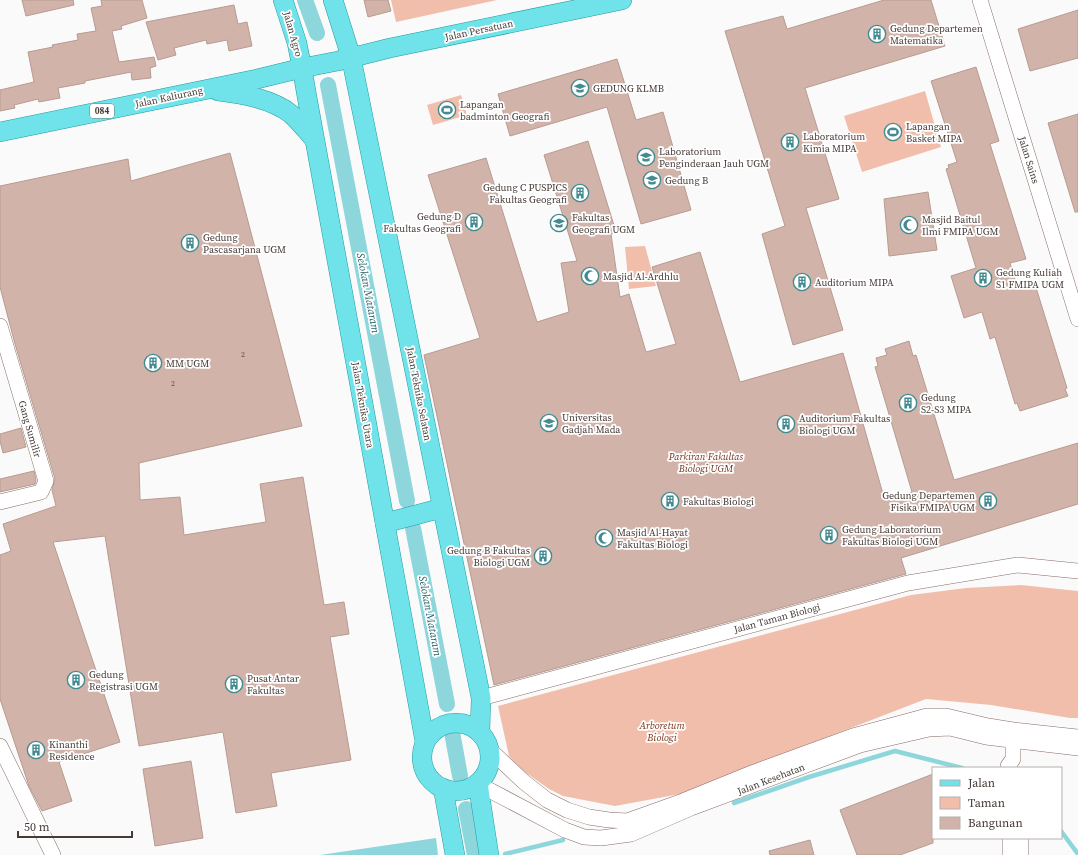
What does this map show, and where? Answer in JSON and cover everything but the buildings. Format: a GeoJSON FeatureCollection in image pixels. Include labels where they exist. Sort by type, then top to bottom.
{"type":"FeatureCollection","features":[{"type":"Feature","properties":{"kind":"main road","name":"Jalan Agro"},"geometry":{"type":"LineString","coordinates":[[283,0],[297,43],[308,67]]}},
{"type":"Feature","properties":{"kind":"main road"},"geometry":{"type":"LineString","coordinates":[[333,0],[344,59]]}},
{"type":"Feature","properties":{"kind":"main road","name":"Jalan Persatuan"},"geometry":{"type":"LineString","coordinates":[[344,59],[622,0]]}},
{"type":"Feature","properties":{"kind":"main road","name":"Jalan Kaliurang"},"geometry":{"type":"LineString","coordinates":[[0,132],[257,80],[344,59]]}},
{"type":"Feature","properties":{"kind":"main road","name":"Jalan Teknika Selatan"},"geometry":{"type":"LineString","coordinates":[[344,59],[442,508],[480,698],[480,732]]}},
{"type":"Feature","properties":{"kind":"main road","name":"Jalan Teknika Utara"},"geometry":{"type":"LineString","coordinates":[[308,67],[315,141],[392,521],[425,742]]}},
{"type":"Feature","properties":{"kind":"main road"},"geometry":{"type":"LineString","coordinates":[[203,90],[231,93],[261,99],[281,108],[298,121],[315,141]]}},
{"type":"Feature","properties":{"kind":"main road"},"geometry":{"type":"LineString","coordinates":[[392,521],[442,508]]}},
{"type":"Feature","properties":{"kind":"main road"},"geometry":{"type":"LineString","coordinates":[[461,722],[471,726],[480,732],[486,740],[490,750],[489,769],[484,777],[461,788],[433,782],[426,774],[422,764],[422,752],[425,742],[431,733],[440,726],[461,722]]}},
{"type":"Feature","properties":{"kind":"main road"},"geometry":{"type":"LineString","coordinates":[[455,855],[461,788]]}},
{"type":"Feature","properties":{"kind":"main road"},"geometry":{"type":"LineString","coordinates":[[461,788],[489,855]]}},
{"type":"Feature","properties":{"kind":"street","name":"Jalan Sains"},"geometry":{"type":"LineString","coordinates":[[980,0],[1078,319]]}},
{"type":"Feature","properties":{"kind":"street","name":"Gang Sumilir"},"geometry":{"type":"LineString","coordinates":[[0,326],[46,481],[41,492],[0,502]]}},
{"type":"Feature","properties":{"kind":"street","name":"Jalan Taman Biologi"},"geometry":{"type":"LineString","coordinates":[[480,698],[908,583],[1018,565],[1078,571]]}},
{"type":"Feature","properties":{"kind":"street","name":"Jalan Kesehatan"},"geometry":{"type":"LineString","coordinates":[[461,788],[584,837],[601,838],[690,808],[860,745],[929,729],[941,728],[960,730],[986,737],[1078,737]]}},
{"type":"Feature","properties":{"kind":"street","name":"Jalan Kesehatan"},"geometry":{"type":"LineString","coordinates":[[1013,736],[1078,748]]}},
{"type":"Feature","properties":{"kind":"street"},"geometry":{"type":"LineString","coordinates":[[1013,736],[1014,765]]}},
{"type":"Feature","properties":{"kind":"street"},"geometry":{"type":"LineString","coordinates":[[0,746],[53,855]]}},
{"type":"Feature","properties":{"kind":"street","name":"Jalan Kesehatan"},"geometry":{"type":"LineString","coordinates":[[490,750],[524,782],[548,800],[567,810],[589,817],[609,820],[629,828]]}},
{"type":"Feature","properties":{"kind":"street"},"geometry":{"type":"LineString","coordinates":[[1010,839],[1010,855]]}},
{"type":"Feature","properties":{"kind":"street"},"geometry":{"type":"LineString","coordinates":[[1021,839],[1021,855]]}},
{"type":"Feature","properties":{"kind":"green space"},"geometry":{"type":"Polygon","coordinates":[[[391,0],[497,0],[396,22],[391,0]]]}},
{"type":"Feature","properties":{"kind":"green space","name":"Lapangan Basket MIPA"},"geometry":{"type":"Polygon","coordinates":[[[925,91],[941,147],[862,172],[844,116],[925,91]]]}},
{"type":"Feature","properties":{"kind":"green space","name":"Lapangan badminton Geografi"},"geometry":{"type":"Polygon","coordinates":[[[461,95],[467,115],[433,125],[427,105],[461,95]]]}},
{"type":"Feature","properties":{"kind":"green space"},"geometry":{"type":"Polygon","coordinates":[[[645,246],[656,286],[629,289],[625,247],[645,246]]]}},
{"type":"Feature","properties":{"kind":"green space","name":"Arboretum Biologi"},"geometry":{"type":"Polygon","coordinates":[[[1021,585],[1078,591],[1078,718],[991,705],[926,699],[680,794],[615,806],[563,796],[549,789],[522,770],[509,756],[498,706],[911,595],[966,588],[1021,585]]]}},
{"type":"Feature","properties":{"kind":"water"},"geometry":{"type":"Polygon","coordinates":[[[436,838],[438,855],[320,855],[436,838]]]}},
{"type":"Feature","properties":{"kind":"waterway","name":"Selokan Mataram"},"geometry":{"type":"LineString","coordinates":[[305,0],[317,33]]}},
{"type":"Feature","properties":{"kind":"waterway","name":"Selokan Mataram"},"geometry":{"type":"LineString","coordinates":[[328,85],[407,501]]}},
{"type":"Feature","properties":{"kind":"waterway","name":"Selokan Mataram"},"geometry":{"type":"LineString","coordinates":[[413,528],[447,704]]}},
{"type":"Feature","properties":{"kind":"waterway"},"geometry":{"type":"LineString","coordinates":[[452,732],[460,776]]}},
{"type":"Feature","properties":{"kind":"waterway"},"geometry":{"type":"LineString","coordinates":[[734,803],[809,777],[895,751],[958,767]]}},
{"type":"Feature","properties":{"kind":"waterway"},"geometry":{"type":"LineString","coordinates":[[466,809],[475,855]]}},
{"type":"Feature","properties":{"kind":"waterway"},"geometry":{"type":"LineString","coordinates":[[1062,832],[1078,854]]}},
{"type":"Feature","properties":{"kind":"waterway"},"geometry":{"type":"LineString","coordinates":[[505,854],[563,840]]}},
{"type":"Feature","properties":{"kind":"place","name":"Gedung Departemen Matematika"},"geometry":{"type":"Point","coordinates":[877,34]}},
{"type":"Feature","properties":{"kind":"place","name":"GEDUNG KLMB"},"geometry":{"type":"Point","coordinates":[580,88]}},
{"type":"Feature","properties":{"kind":"place","name":"Lapangan badminton Geografi"},"geometry":{"type":"Point","coordinates":[447,110]}},
{"type":"Feature","properties":{"kind":"place","name":"Lapangan Basket MIPA"},"geometry":{"type":"Point","coordinates":[893,132]}},
{"type":"Feature","properties":{"kind":"place","name":"Laboratorium Kimia MIPA"},"geometry":{"type":"Point","coordinates":[790,142]}},
{"type":"Feature","properties":{"kind":"place","name":"Laboratorium Penginderaan Jauh UGM"},"geometry":{"type":"Point","coordinates":[646,157]}},
{"type":"Feature","properties":{"kind":"place","name":"Gedung B"},"geometry":{"type":"Point","coordinates":[652,180]}},
{"type":"Feature","properties":{"kind":"place","name":"Gedung C PUSPICS Fakultas Geografi"},"geometry":{"type":"Point","coordinates":[580,193]}},
{"type":"Feature","properties":{"kind":"place","name":"Gedung D Fakultas Geografi"},"geometry":{"type":"Point","coordinates":[474,222]}},
{"type":"Feature","properties":{"kind":"place","name":"Fakultas Geografi UGM"},"geometry":{"type":"Point","coordinates":[559,223]}},
{"type":"Feature","properties":{"kind":"place","name":"Masjid Baitul Ilmi FMIPA UGM"},"geometry":{"type":"Point","coordinates":[909,225]}},
{"type":"Feature","properties":{"kind":"place","name":"Gedung Pascasarjana UGM"},"geometry":{"type":"Point","coordinates":[190,243]}},
{"type":"Feature","properties":{"kind":"place","name":"Masjid Al-Ardhlu"},"geometry":{"type":"Point","coordinates":[590,276]}},
{"type":"Feature","properties":{"kind":"place","name":"Gedung Kuliah S1 FMIPA UGM"},"geometry":{"type":"Point","coordinates":[983,278]}},
{"type":"Feature","properties":{"kind":"place","name":"Auditorium MIPA"},"geometry":{"type":"Point","coordinates":[802,282]}},
{"type":"Feature","properties":{"kind":"place","name":"MM UGM"},"geometry":{"type":"Point","coordinates":[153,363]}},
{"type":"Feature","properties":{"kind":"place","name":"Gedung S2-S3 MIPA"},"geometry":{"type":"Point","coordinates":[908,403]}},
{"type":"Feature","properties":{"kind":"place","name":"Universitas Gadjah Mada"},"geometry":{"type":"Point","coordinates":[549,423]}},
{"type":"Feature","properties":{"kind":"place","name":"Auditorium Fakultas Biologi UGM"},"geometry":{"type":"Point","coordinates":[786,424]}},
{"type":"Feature","properties":{"kind":"place","name":"Fakultas Biologi"},"geometry":{"type":"Point","coordinates":[670,501]}},
{"type":"Feature","properties":{"kind":"place","name":"Gedung Departemen Fisika FMIPA UGM"},"geometry":{"type":"Point","coordinates":[988,501]}},
{"type":"Feature","properties":{"kind":"place","name":"Gedung Laboratorium Fakultas Biologi UGM"},"geometry":{"type":"Point","coordinates":[829,535]}},
{"type":"Feature","properties":{"kind":"place","name":"Masjid Al-Hayat Fakultas Biologi"},"geometry":{"type":"Point","coordinates":[604,538]}},
{"type":"Feature","properties":{"kind":"place","name":"Gedung B Fakultas Biologi UGM"},"geometry":{"type":"Point","coordinates":[543,556]}},
{"type":"Feature","properties":{"kind":"place","name":"Gedung Registrasi UGM"},"geometry":{"type":"Point","coordinates":[76,680]}},
{"type":"Feature","properties":{"kind":"place","name":"Pusat Antar Fakultas"},"geometry":{"type":"Point","coordinates":[234,684]}},
{"type":"Feature","properties":{"kind":"place","name":"Kinanthi Residence"},"geometry":{"type":"Point","coordinates":[36,750]}},
{"type":"Feature","properties":{"kind":"park label","name":"Parkiran Fakultas Biologi UGM"},"geometry":{"type":"Point","coordinates":[706,462]}}]}
